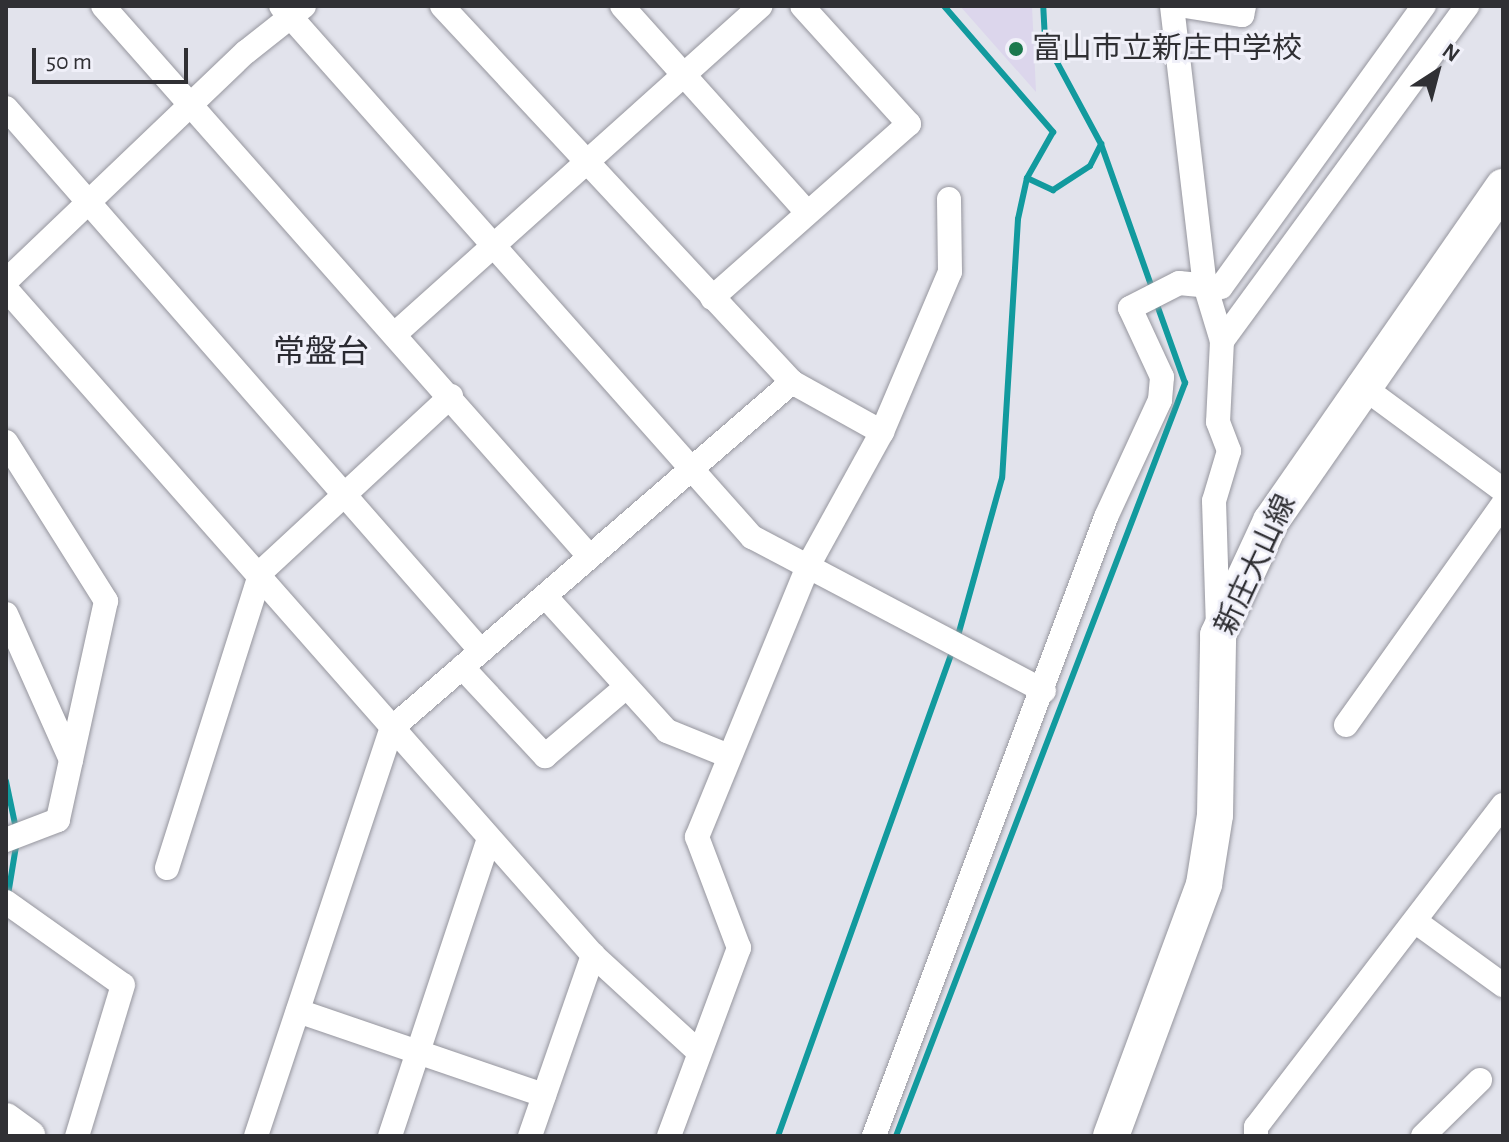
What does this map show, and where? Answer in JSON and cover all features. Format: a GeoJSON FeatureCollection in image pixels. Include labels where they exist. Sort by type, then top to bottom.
{"type":"FeatureCollection","features":[{"type":"Feature","properties":{"kind":"main road","name":"新庄大山線"},"geometry":{"type":"LineString","coordinates":[[1111,1136],[1204,884],[1215,815],[1218,635],[1271,521],[1359,384],[1503,187]]}},
{"type":"Feature","properties":{"kind":"street"},"geometry":{"type":"LineString","coordinates":[[103,6],[451,396],[590,557]]}},
{"type":"Feature","properties":{"kind":"street"},"geometry":{"type":"LineString","coordinates":[[442,6],[583,163],[792,382],[882,432]]}},
{"type":"Feature","properties":{"kind":"street"},"geometry":{"type":"LineString","coordinates":[[622,6],[806,211]]}},
{"type":"Feature","properties":{"kind":"street"},"geometry":{"type":"LineString","coordinates":[[395,334],[760,6]]}},
{"type":"Feature","properties":{"kind":"street"},"geometry":{"type":"LineString","coordinates":[[712,298],[806,211],[909,124],[802,6]]}},
{"type":"Feature","properties":{"kind":"street"},"geometry":{"type":"LineString","coordinates":[[1172,6],[1205,285],[1222,341],[1218,422],[1229,451],[1214,501],[1218,635]]}},
{"type":"Feature","properties":{"kind":"street"},"geometry":{"type":"LineString","coordinates":[[1185,6],[1242,15],[1244,6]]}},
{"type":"Feature","properties":{"kind":"street"},"geometry":{"type":"LineString","coordinates":[[874,1136],[1044,691],[1106,517],[1160,400],[1162,377],[1130,308],[1179,283],[1221,287],[1424,6]]}},
{"type":"Feature","properties":{"kind":"street"},"geometry":{"type":"LineString","coordinates":[[1222,341],[1467,6]]}},
{"type":"Feature","properties":{"kind":"street"},"geometry":{"type":"LineString","coordinates":[[6,281],[87,200],[118,181],[292,10],[492,244],[752,537],[1044,691]]}},
{"type":"Feature","properties":{"kind":"street"},"geometry":{"type":"LineString","coordinates":[[6,108],[348,496],[545,756],[625,688]]}},
{"type":"Feature","properties":{"kind":"street"},"geometry":{"type":"LineString","coordinates":[[669,1136],[739,948],[697,837],[808,566],[882,432],[950,272],[949,199]]}},
{"type":"Feature","properties":{"kind":"street"},"geometry":{"type":"LineString","coordinates":[[6,289],[261,572],[392,728],[593,955],[699,1052]]}},
{"type":"Feature","properties":{"kind":"street"},"geometry":{"type":"LineString","coordinates":[[256,1136],[392,728],[792,382]]}},
{"type":"Feature","properties":{"kind":"street"},"geometry":{"type":"LineString","coordinates":[[1359,384],[1503,490]]}},
{"type":"Feature","properties":{"kind":"street"},"geometry":{"type":"LineString","coordinates":[[167,868],[261,572],[348,496],[451,396]]}},
{"type":"Feature","properties":{"kind":"street"},"geometry":{"type":"LineString","coordinates":[[6,442],[106,601],[58,820],[6,840]]}},
{"type":"Feature","properties":{"kind":"street"},"geometry":{"type":"LineString","coordinates":[[1346,725],[1503,504]]}},
{"type":"Feature","properties":{"kind":"street"},"geometry":{"type":"LineString","coordinates":[[545,596],[667,731],[729,756]]}},
{"type":"Feature","properties":{"kind":"street"},"geometry":{"type":"LineString","coordinates":[[6,614],[71,760]]}},
{"type":"Feature","properties":{"kind":"street"},"geometry":{"type":"LineString","coordinates":[[1256,1136],[1256,1127],[1419,924],[1503,805]]}},
{"type":"Feature","properties":{"kind":"street"},"geometry":{"type":"LineString","coordinates":[[390,1136],[489,839]]}},
{"type":"Feature","properties":{"kind":"street"},"geometry":{"type":"LineString","coordinates":[[6,902],[123,985],[77,1136]]}},
{"type":"Feature","properties":{"kind":"street"},"geometry":{"type":"LineString","coordinates":[[1419,924],[1503,985]]}},
{"type":"Feature","properties":{"kind":"street"},"geometry":{"type":"LineString","coordinates":[[530,1136],[593,955]]}},
{"type":"Feature","properties":{"kind":"street"},"geometry":{"type":"LineString","coordinates":[[298,1011],[544,1095]]}},
{"type":"Feature","properties":{"kind":"street"},"geometry":{"type":"LineString","coordinates":[[1423,1136],[1480,1080]]}},
{"type":"Feature","properties":{"kind":"street"},"geometry":{"type":"LineString","coordinates":[[6,1119],[29,1136]]}},
{"type":"Feature","properties":{"kind":"shaded area","name":"富山市立新庄中学校"},"geometry":{"type":"Polygon","coordinates":[[[960,6],[1032,6],[1036,92],[960,6]]]}},
{"type":"Feature","properties":{"kind":"waterway"},"geometry":{"type":"LineString","coordinates":[[944,6],[1053,132],[1027,178],[1018,219],[1002,478],[957,639]]}},
{"type":"Feature","properties":{"kind":"waterway"},"geometry":{"type":"LineString","coordinates":[[1027,178],[1053,190],[1090,166],[1101,144],[1045,40],[1043,6]]}},
{"type":"Feature","properties":{"kind":"waterway"},"geometry":{"type":"LineString","coordinates":[[1101,144],[1153,291]]}},
{"type":"Feature","properties":{"kind":"waterway"},"geometry":{"type":"LineString","coordinates":[[896,1136],[1185,383],[1156,302]]}},
{"type":"Feature","properties":{"kind":"waterway"},"geometry":{"type":"LineString","coordinates":[[778,1136],[953,649]]}},
{"type":"Feature","properties":{"kind":"waterway"},"geometry":{"type":"LineString","coordinates":[[6,781],[16,829]]}},
{"type":"Feature","properties":{"kind":"waterway"},"geometry":{"type":"LineString","coordinates":[[8,895],[17,840]]}},
{"type":"Feature","properties":{"kind":"place","name":"富山市立新庄中学校"},"geometry":{"type":"Point","coordinates":[1016,49]}},
{"type":"Feature","properties":{"kind":"district","name":"常盤台"},"geometry":{"type":"Point","coordinates":[321,352]}}]}
